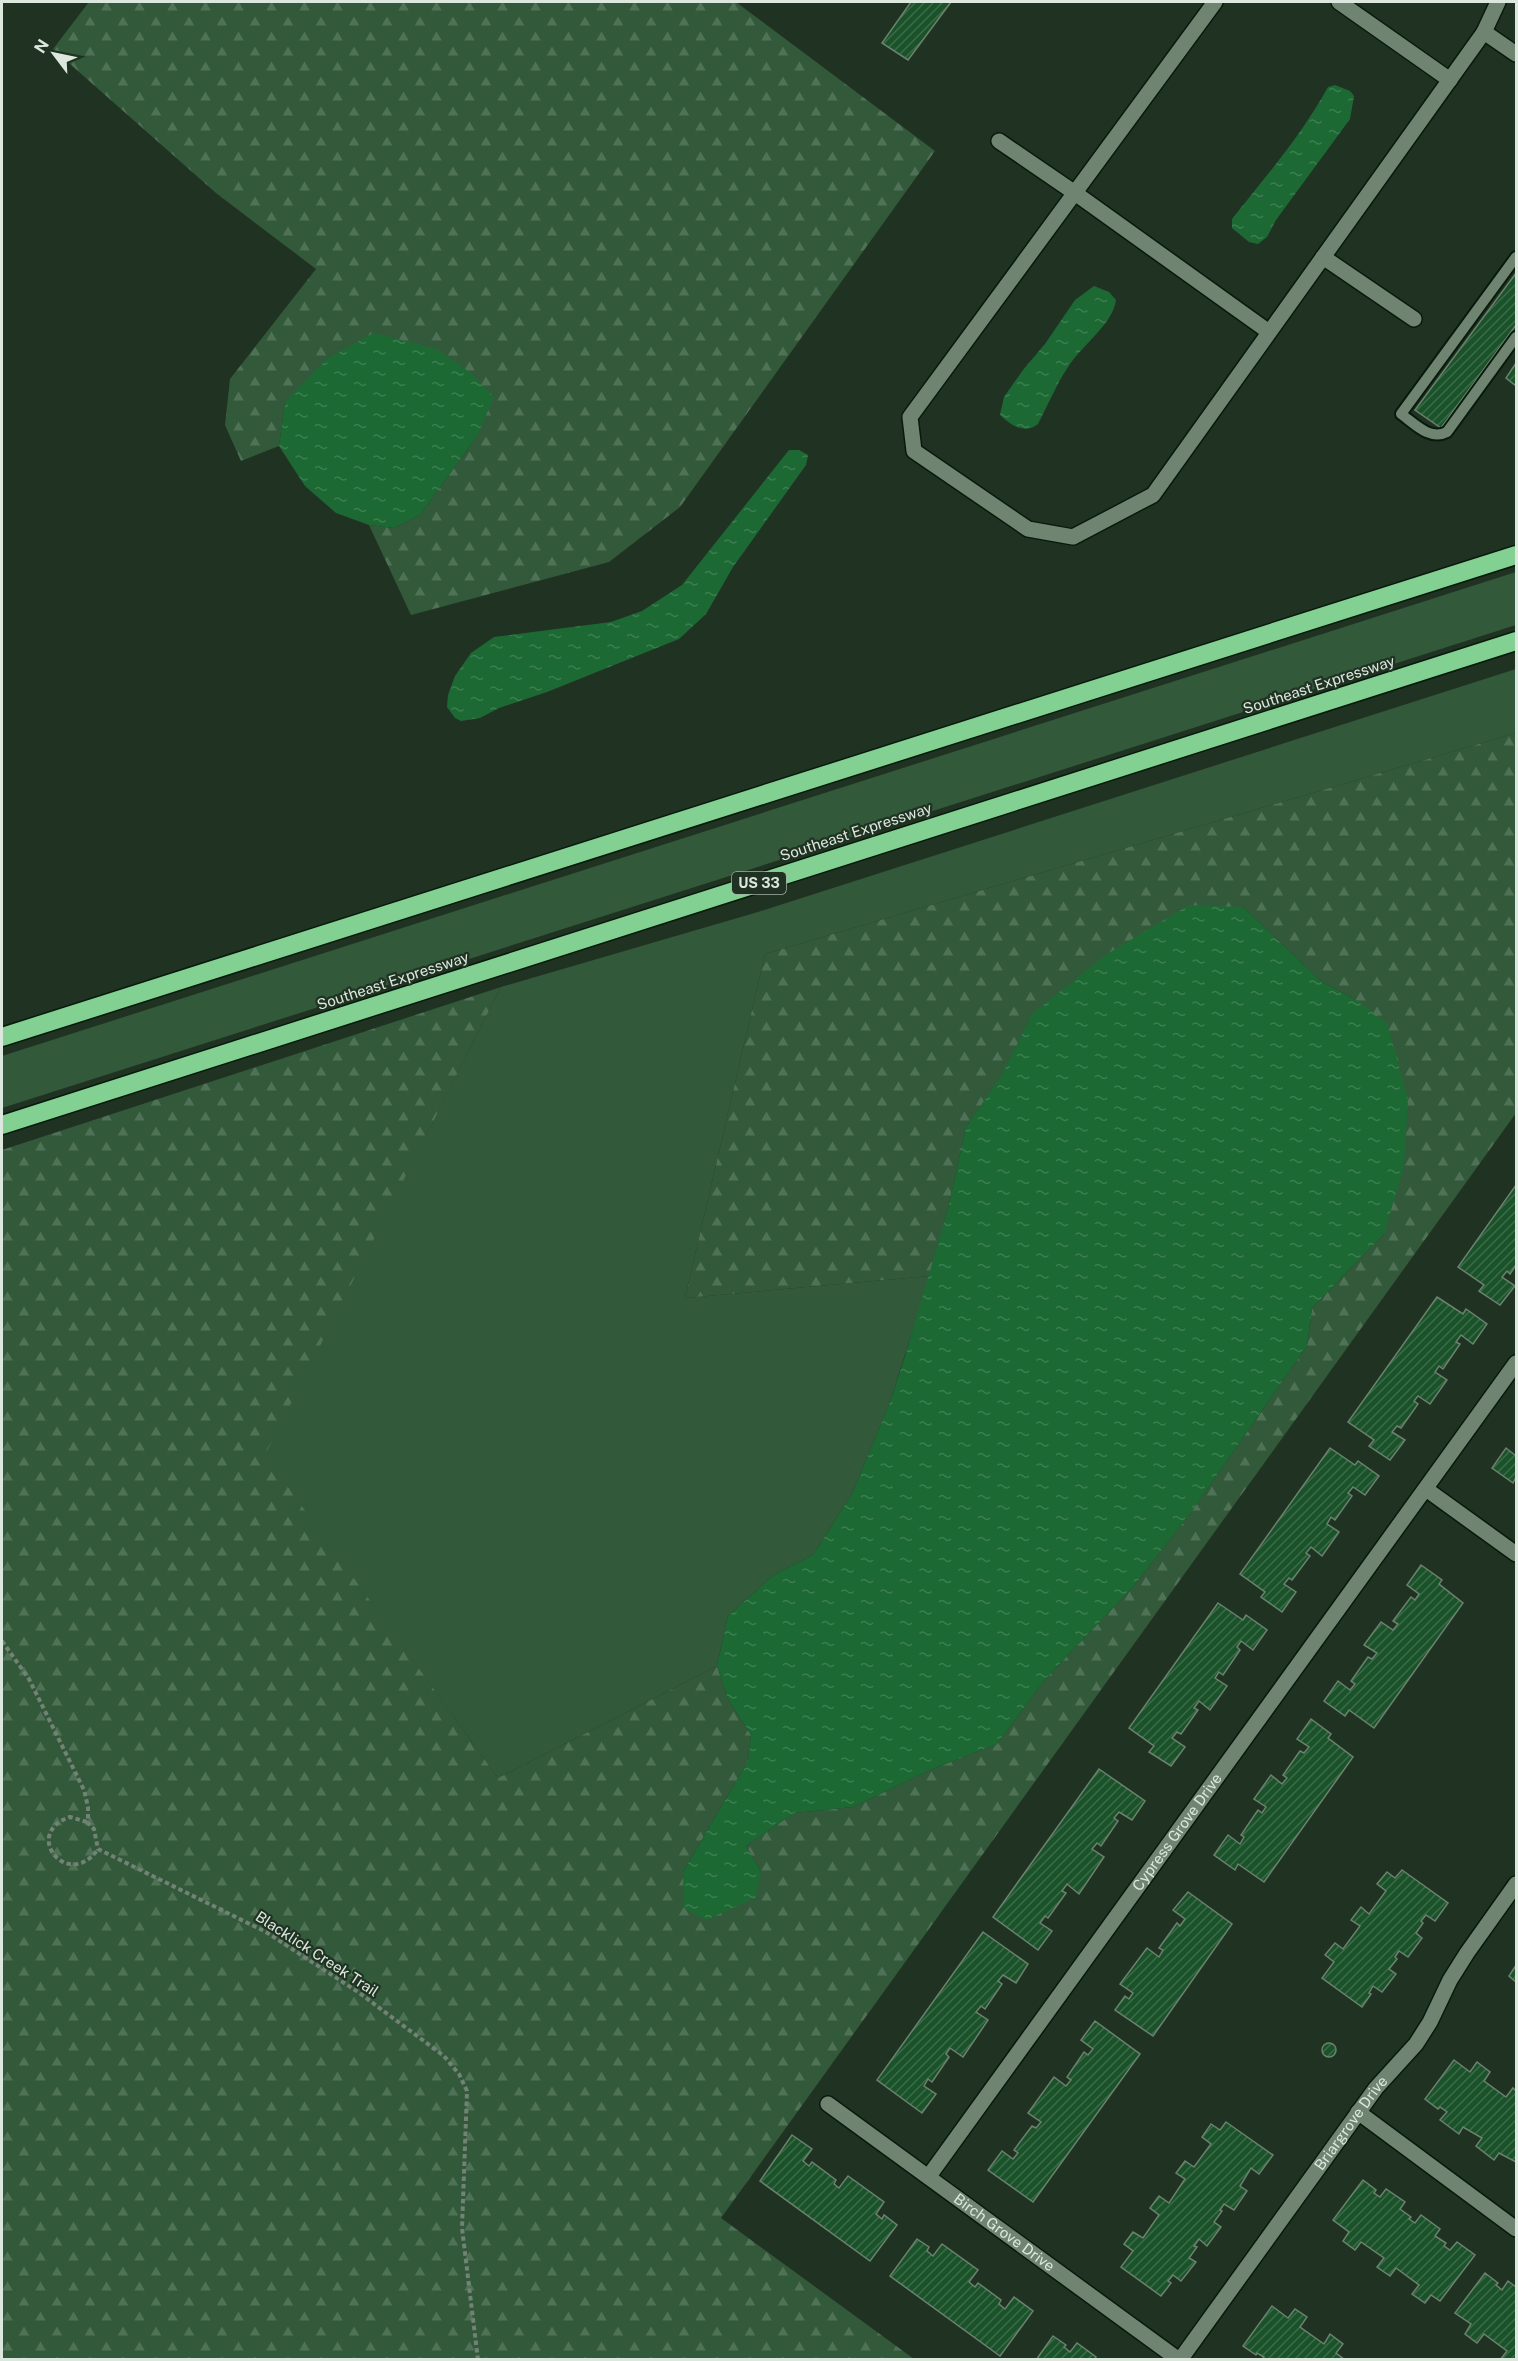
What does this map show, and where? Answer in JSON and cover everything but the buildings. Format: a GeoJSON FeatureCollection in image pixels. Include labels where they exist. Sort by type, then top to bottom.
{"type":"FeatureCollection","features":[{"type":"Feature","properties":{"kind":"highway"},"geometry":{"type":"LineString","coordinates":[[2,1038],[1516,555]]}},
{"type":"Feature","properties":{"kind":"highway","name":"Southeast Expressway"},"geometry":{"type":"LineString","coordinates":[[2,1125],[1516,641]]}},
{"type":"Feature","properties":{"kind":"street"},"geometry":{"type":"LineString","coordinates":[[1215,2],[910,417],[914,451],[1028,529],[1073,537],[1152,495],[1484,32],[1498,2]]}},
{"type":"Feature","properties":{"kind":"street"},"geometry":{"type":"LineString","coordinates":[[1339,2],[1450,80]]}},
{"type":"Feature","properties":{"kind":"street"},"geometry":{"type":"LineString","coordinates":[[1484,32],[1516,54]]}},
{"type":"Feature","properties":{"kind":"street"},"geometry":{"type":"LineString","coordinates":[[999,141],[1269,332]]}},
{"type":"Feature","properties":{"kind":"street"},"geometry":{"type":"LineString","coordinates":[[1323,257],[1414,319]]}},
{"type":"Feature","properties":{"kind":"street","name":"Cypress Grove Drive"},"geometry":{"type":"LineString","coordinates":[[929,2176],[1516,1363]]}},
{"type":"Feature","properties":{"kind":"street"},"geometry":{"type":"LineString","coordinates":[[1426,1489],[1516,1554]]}},
{"type":"Feature","properties":{"kind":"street","name":"Briargrove Drive"},"geometry":{"type":"LineString","coordinates":[[1179,2360],[1376,2088],[1416,2044],[1462,1962],[1516,1884]]}},
{"type":"Feature","properties":{"kind":"street","name":"Birch Grove Drive"},"geometry":{"type":"LineString","coordinates":[[828,2104],[1179,2360]]}},
{"type":"Feature","properties":{"kind":"street"},"geometry":{"type":"LineString","coordinates":[[1358,2112],[1516,2229]]}},
{"type":"Feature","properties":{"kind":"lane"},"geometry":{"type":"LineString","coordinates":[[1516,257],[1401,414],[1431,436],[1439,436],[1447,432],[1516,337]]}},
{"type":"Feature","properties":{"kind":"path"},"geometry":{"type":"LineString","coordinates":[[2,1641],[29,1679],[84,1790],[88,1807],[88,1822]]}},
{"type":"Feature","properties":{"kind":"path"},"geometry":{"type":"LineString","coordinates":[[70,1817],[81,1819],[88,1822],[94,1829],[98,1849],[94,1855],[82,1863],[61,1862],[51,1852],[49,1837],[57,1824],[70,1817]]}},
{"type":"Feature","properties":{"kind":"path","name":"Blacklick Creek Trail"},"geometry":{"type":"LineString","coordinates":[[98,1849],[266,1932],[358,1992],[444,2056],[459,2074],[467,2091],[462,2228],[478,2360]]}},
{"type":"Feature","properties":{"kind":"green space"},"geometry":{"type":"Polygon","coordinates":[[[89,2],[736,2],[935,151],[680,507],[609,562],[411,615],[369,525],[394,528],[420,515],[477,436],[285,402],[279,446],[241,461],[225,425],[230,379],[316,269],[216,193],[53,49],[89,2]]]}},
{"type":"Feature","properties":{"kind":"green space"},"geometry":{"type":"Polygon","coordinates":[[[1516,572],[1516,625],[2,1108],[2,1056],[1516,572]]]}},
{"type":"Feature","properties":{"kind":"green space"},"geometry":{"type":"Polygon","coordinates":[[[1516,669],[1516,733],[765,954],[685,1298],[930,1276],[890,1402],[852,1494],[813,1555],[775,1574],[728,1616],[717,1666],[498,1778],[264,1455],[501,987],[758,912],[1516,669]]]}},
{"type":"Feature","properties":{"kind":"green space"},"geometry":{"type":"Polygon","coordinates":[[[1516,733],[1516,1113],[721,2218],[914,2359],[2,2359],[2,1150],[501,987],[265,1455],[498,1778],[717,1666],[728,1699],[751,1735],[748,1761],[683,1872],[761,1872],[746,1846],[794,1813],[853,1807],[930,1770],[997,1744],[1046,1678],[1133,1587],[1189,1515],[1307,1346],[1312,1308],[1384,1234],[1356,1000],[1322,982],[1243,907],[1000,1079],[966,1127],[930,1276],[685,1298],[765,954],[1516,733]]]}},
{"type":"Feature","properties":{"kind":"water"},"geometry":{"type":"Polygon","coordinates":[[[1335,85],[1350,91],[1354,96],[1350,119],[1276,220],[1267,237],[1258,244],[1249,242],[1232,228],[1232,219],[1295,139],[1328,87],[1335,85]]]}},
{"type":"Feature","properties":{"kind":"water"},"geometry":{"type":"Polygon","coordinates":[[[1094,286],[1109,292],[1116,300],[1109,318],[1068,367],[1038,424],[1028,429],[1013,425],[1000,415],[1004,397],[1075,300],[1094,286]]]}},
{"type":"Feature","properties":{"kind":"water"},"geometry":{"type":"Polygon","coordinates":[[[373,333],[437,349],[472,374],[494,397],[477,436],[420,515],[394,528],[369,525],[336,513],[305,486],[279,446],[285,402],[327,359],[373,333]]]}},
{"type":"Feature","properties":{"kind":"water"},"geometry":{"type":"Polygon","coordinates":[[[789,450],[799,450],[808,455],[806,465],[733,567],[706,614],[679,639],[547,692],[499,708],[480,718],[461,721],[455,718],[447,707],[448,695],[455,676],[471,653],[494,637],[611,622],[642,611],[682,585],[789,450]]]}},
{"type":"Feature","properties":{"kind":"water"},"geometry":{"type":"Polygon","coordinates":[[[1189,905],[1243,907],[1322,982],[1356,1000],[1387,1023],[1408,1099],[1404,1166],[1384,1234],[1312,1308],[1307,1346],[1189,1515],[1133,1587],[1046,1678],[997,1744],[930,1770],[853,1807],[794,1813],[746,1846],[761,1872],[755,1898],[706,1920],[684,1908],[683,1872],[748,1761],[751,1735],[728,1699],[717,1666],[728,1616],[775,1574],[813,1555],[852,1494],[890,1402],[905,1356],[948,1209],[966,1127],[1000,1078],[1033,1013],[1107,954],[1189,905]]]}}]}
